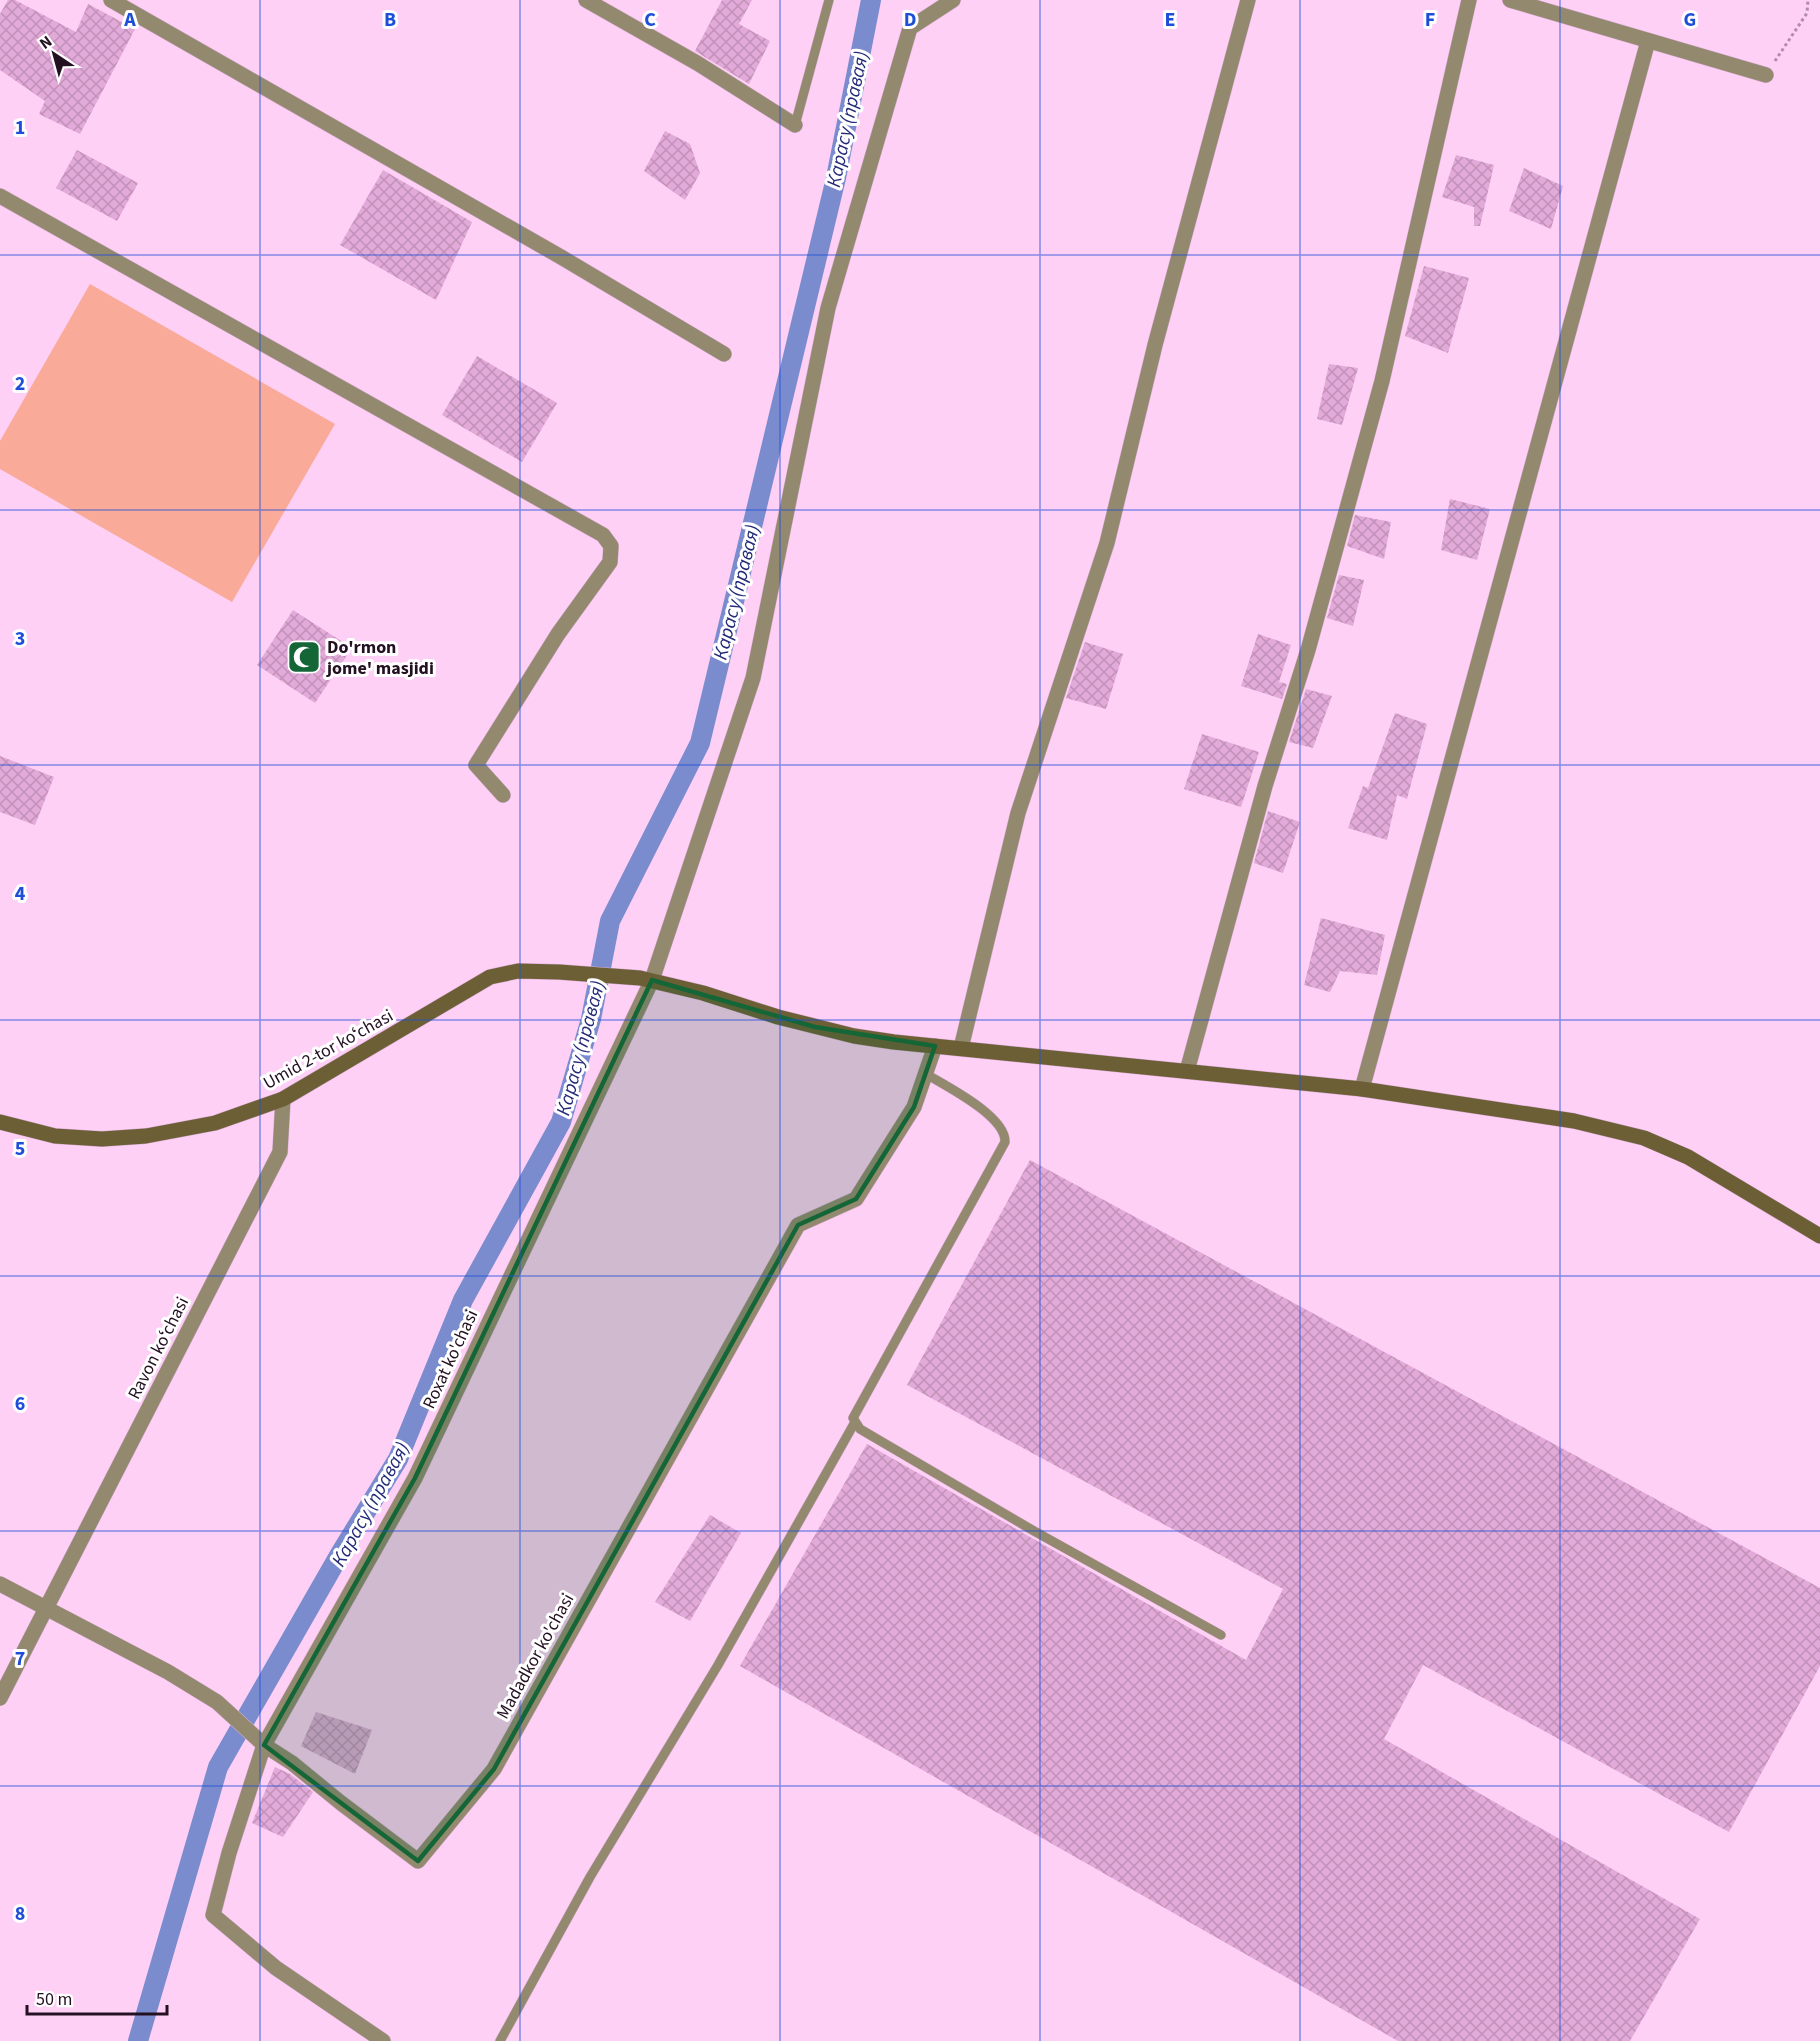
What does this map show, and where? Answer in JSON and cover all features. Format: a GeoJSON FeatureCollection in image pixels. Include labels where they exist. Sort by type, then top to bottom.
{"type":"FeatureCollection","features":[{"type":"Feature","properties":{"kind":"main road","name":"Umid 2-tor koʻchasi"},"geometry":{"type":"LineString","coordinates":[[0,1122],[56,1136],[102,1139],[147,1136],[215,1123],[283,1099],[490,977],[518,971],[559,972],[646,979],[854,1036],[1362,1089],[1575,1121],[1644,1138],[1688,1157],[1820,1236]]}},
{"type":"Feature","properties":{"kind":"street"},"geometry":{"type":"LineString","coordinates":[[111,0],[561,257],[724,354]]}},
{"type":"Feature","properties":{"kind":"street"},"geometry":{"type":"LineString","coordinates":[[586,0],[697,63],[795,125]]}},
{"type":"Feature","properties":{"kind":"street","name":"Roxat ko'chasi"},"geometry":{"type":"LineString","coordinates":[[383,2041],[276,1968],[213,1915],[229,1853],[264,1745],[415,1478],[646,979],[753,678],[828,308],[910,28],[953,0]]}},
{"type":"Feature","properties":{"kind":"street"},"geometry":{"type":"LineString","coordinates":[[961,1048],[1018,813],[1107,543],[1155,345],[1248,0]]}},
{"type":"Feature","properties":{"kind":"street"},"geometry":{"type":"LineString","coordinates":[[1187,1071],[1265,786],[1308,650],[1382,381],[1468,0]]}},
{"type":"Feature","properties":{"kind":"street"},"geometry":{"type":"LineString","coordinates":[[1510,0],[1766,75]]}},
{"type":"Feature","properties":{"kind":"street"},"geometry":{"type":"LineString","coordinates":[[1362,1089],[1648,41]]}},
{"type":"Feature","properties":{"kind":"street"},"geometry":{"type":"LineString","coordinates":[[0,196],[582,523],[608,540],[611,546],[610,562],[558,634],[476,765],[503,795]]}},
{"type":"Feature","properties":{"kind":"street","name":"Madadkor ko'chasi"},"geometry":{"type":"LineString","coordinates":[[0,1584],[168,1672],[217,1702],[264,1745],[292,1763],[418,1861],[494,1769],[798,1225],[856,1199],[915,1107],[936,1046]]}},
{"type":"Feature","properties":{"kind":"street","name":"Ravon koʻchasi"},"geometry":{"type":"LineString","coordinates":[[0,1698],[280,1152],[283,1099]]}},
{"type":"Feature","properties":{"kind":"lane"},"geometry":{"type":"LineString","coordinates":[[795,125],[830,0]]}},
{"type":"Feature","properties":{"kind":"lane"},"geometry":{"type":"LineString","coordinates":[[926,1074],[974,1103],[998,1122],[1005,1136],[1005,1142],[853,1418],[855,1422],[860,1429],[1034,1531],[1221,1635]]}},
{"type":"Feature","properties":{"kind":"lane"},"geometry":{"type":"LineString","coordinates":[[500,2041],[590,1877],[718,1665],[855,1422]]}},
{"type":"Feature","properties":{"kind":"path"},"geometry":{"type":"LineString","coordinates":[[1766,75],[1807,13],[1808,0]]}},
{"type":"Feature","properties":{"kind":"highlighted area"},"geometry":{"type":"Polygon","coordinates":[[[652,980],[815,1027],[935,1046],[914,1107],[856,1199],[798,1225],[494,1769],[418,1861],[264,1745],[415,1478],[652,980]]]}},
{"type":"Feature","properties":{"kind":"shaded area"},"geometry":{"type":"Polygon","coordinates":[[[90,284],[335,424],[232,602],[0,469],[0,441],[90,284]]]}},
{"type":"Feature","properties":{"kind":"building"},"geometry":{"type":"Polygon","coordinates":[[[8,0],[15,0],[76,32],[88,4],[135,29],[80,134],[39,114],[45,101],[0,70],[0,14],[8,0]]]}},
{"type":"Feature","properties":{"kind":"building"},"geometry":{"type":"Polygon","coordinates":[[[722,0],[752,0],[739,24],[770,41],[749,84],[695,51],[722,0]]]}},
{"type":"Feature","properties":{"kind":"building"},"geometry":{"type":"Polygon","coordinates":[[[665,131],[690,144],[700,173],[685,200],[644,171],[665,131]]]}},
{"type":"Feature","properties":{"kind":"building"},"geometry":{"type":"Polygon","coordinates":[[[77,150],[138,183],[117,221],[56,188],[77,150]]]}},
{"type":"Feature","properties":{"kind":"building"},"geometry":{"type":"Polygon","coordinates":[[[1456,155],[1494,165],[1480,226],[1474,226],[1474,207],[1442,197],[1456,155]]]}},
{"type":"Feature","properties":{"kind":"building"},"geometry":{"type":"Polygon","coordinates":[[[1524,168],[1563,186],[1551,229],[1509,211],[1524,168]]]}},
{"type":"Feature","properties":{"kind":"building"},"geometry":{"type":"Polygon","coordinates":[[[383,170],[472,222],[436,300],[340,245],[383,170]]]}},
{"type":"Feature","properties":{"kind":"building"},"geometry":{"type":"Polygon","coordinates":[[[1424,266],[1469,278],[1448,353],[1405,336],[1424,266]]]}},
{"type":"Feature","properties":{"kind":"building"},"geometry":{"type":"Polygon","coordinates":[[[477,356],[557,403],[522,462],[442,415],[477,356]]]}},
{"type":"Feature","properties":{"kind":"building"},"geometry":{"type":"Polygon","coordinates":[[[1329,364],[1358,368],[1342,425],[1317,419],[1329,364]]]}},
{"type":"Feature","properties":{"kind":"building"},"geometry":{"type":"Polygon","coordinates":[[[1450,499],[1490,509],[1477,560],[1441,550],[1450,499]]]}},
{"type":"Feature","properties":{"kind":"building"},"geometry":{"type":"Polygon","coordinates":[[[1355,515],[1391,522],[1384,559],[1347,546],[1355,515]]]}},
{"type":"Feature","properties":{"kind":"building"},"geometry":{"type":"Polygon","coordinates":[[[1339,575],[1364,580],[1353,626],[1327,618],[1339,575]]]}},
{"type":"Feature","properties":{"kind":"building"},"geometry":{"type":"Polygon","coordinates":[[[293,610],[352,648],[315,703],[257,665],[293,610]]]}},
{"type":"Feature","properties":{"kind":"building"},"geometry":{"type":"Polygon","coordinates":[[[1258,634],[1291,645],[1279,682],[1287,684],[1282,699],[1241,686],[1258,634]]]}},
{"type":"Feature","properties":{"kind":"building"},"geometry":{"type":"Polygon","coordinates":[[[1085,642],[1123,654],[1106,709],[1066,698],[1085,642]]]}},
{"type":"Feature","properties":{"kind":"building"},"geometry":{"type":"Polygon","coordinates":[[[1306,689],[1332,696],[1313,748],[1289,742],[1306,689]]]}},
{"type":"Feature","properties":{"kind":"building"},"geometry":{"type":"Polygon","coordinates":[[[1395,713],[1427,724],[1407,799],[1397,795],[1387,840],[1348,828],[1363,786],[1368,788],[1395,713]]]}},
{"type":"Feature","properties":{"kind":"building"},"geometry":{"type":"Polygon","coordinates":[[[1202,734],[1259,752],[1241,807],[1184,789],[1202,734]]]}},
{"type":"Feature","properties":{"kind":"building"},"geometry":{"type":"Polygon","coordinates":[[[0,756],[54,777],[35,825],[0,812],[0,756]]]}},
{"type":"Feature","properties":{"kind":"building"},"geometry":{"type":"Polygon","coordinates":[[[1268,811],[1300,822],[1283,873],[1254,863],[1268,811]]]}},
{"type":"Feature","properties":{"kind":"building"},"geometry":{"type":"Polygon","coordinates":[[[1321,918],[1385,935],[1377,975],[1340,971],[1330,992],[1304,985],[1321,918]]]}},
{"type":"Feature","properties":{"kind":"building"},"geometry":{"type":"Polygon","coordinates":[[[1030,1160],[1820,1588],[1820,1666],[1729,1832],[1423,1665],[1384,1739],[1700,1919],[1630,2041],[1398,2041],[740,1666],[867,1444],[1246,1660],[1283,1589],[907,1385],[1030,1160]]]}},
{"type":"Feature","properties":{"kind":"building"},"geometry":{"type":"Polygon","coordinates":[[[710,1515],[741,1533],[690,1621],[655,1602],[710,1515]]]}},
{"type":"Feature","properties":{"kind":"building"},"geometry":{"type":"Polygon","coordinates":[[[316,1712],[372,1730],[355,1774],[301,1746],[316,1712]]]}},
{"type":"Feature","properties":{"kind":"building"},"geometry":{"type":"Polygon","coordinates":[[[275,1767],[290,1774],[313,1792],[283,1837],[252,1823],[275,1767]]]}},
{"type":"Feature","properties":{"kind":"waterway","name":"Карасу (правая)"},"geometry":{"type":"LineString","coordinates":[[138,2041],[218,1767],[340,1554],[398,1459],[463,1300],[561,1122],[591,1019],[610,921],[700,743],[836,178],[871,0]]}},
{"type":"Feature","properties":{"kind":"place","name":"Do'rmon jome' masjidi"},"geometry":{"type":"Point","coordinates":[304,657]}}]}
